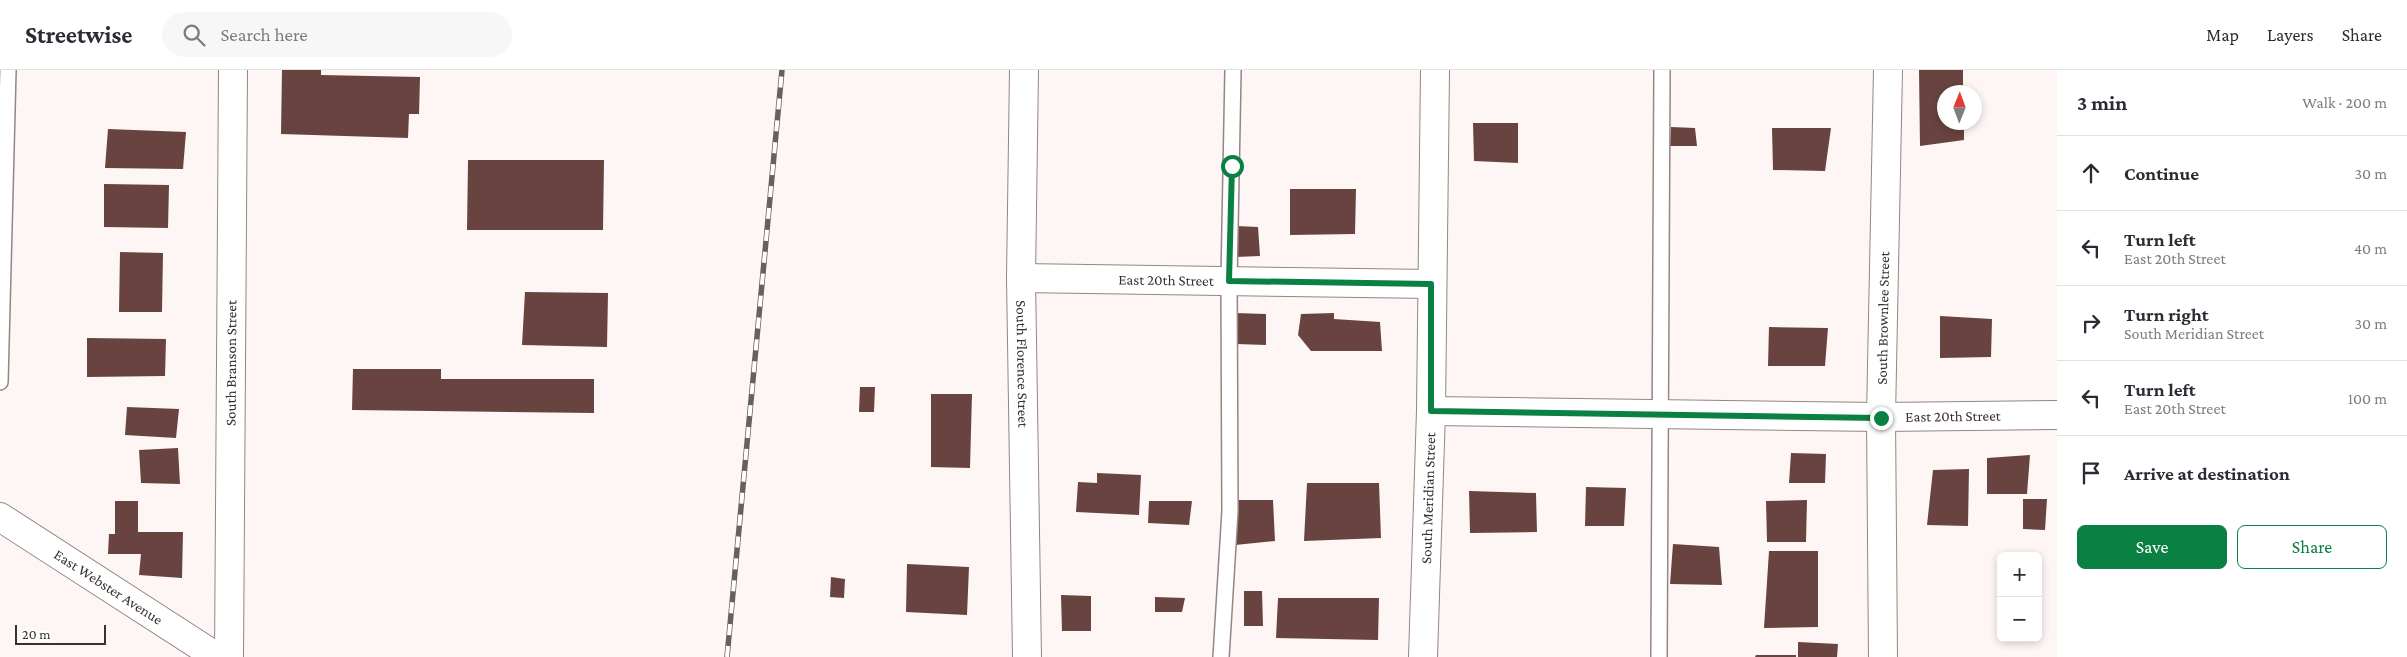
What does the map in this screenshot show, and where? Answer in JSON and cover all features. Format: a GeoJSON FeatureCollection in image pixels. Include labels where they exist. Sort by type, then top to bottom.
{"type":"FeatureCollection","features":[{"type":"Feature","properties":{"kind":"street","name":"South Branson Street"},"geometry":{"type":"LineString","coordinates":[[229,657],[233,70]]}},
{"type":"Feature","properties":{"kind":"street","name":"South Florence Street"},"geometry":{"type":"LineString","coordinates":[[1024,70],[1021,278],[1027,657]]}},
{"type":"Feature","properties":{"kind":"street","name":"South Meridian Street"},"geometry":{"type":"LineString","coordinates":[[1424,657],[1431,411],[1435,70]]}},
{"type":"Feature","properties":{"kind":"street","name":"South Brownlee Street"},"geometry":{"type":"LineString","coordinates":[[1882,657],[1881,418],[1888,70]]}},
{"type":"Feature","properties":{"kind":"street","name":"East 20th Street"},"geometry":{"type":"LineString","coordinates":[[1021,278],[1431,284]]}},
{"type":"Feature","properties":{"kind":"street","name":"East 20th Street"},"geometry":{"type":"LineString","coordinates":[[1431,411],[1881,418],[2057,415]]}},
{"type":"Feature","properties":{"kind":"street","name":"East Webster Avenue"},"geometry":{"type":"LineString","coordinates":[[0,517],[217,657]]}},
{"type":"Feature","properties":{"kind":"lane"},"geometry":{"type":"LineString","coordinates":[[0,382],[8,70]]}},
{"type":"Feature","properties":{"kind":"lane"},"geometry":{"type":"LineString","coordinates":[[1221,657],[1230,511],[1229,281],[1233,70]]}},
{"type":"Feature","properties":{"kind":"lane"},"geometry":{"type":"LineString","coordinates":[[1659,657],[1662,70]]}},
{"type":"Feature","properties":{"kind":"building"},"geometry":{"type":"Polygon","coordinates":[[[282,70],[321,70],[321,75],[420,77],[419,114],[409,114],[408,138],[281,134],[282,70]]]}},
{"type":"Feature","properties":{"kind":"building"},"geometry":{"type":"Polygon","coordinates":[[[1919,70],[1963,70],[1963,85],[1937,85],[1937,130],[1964,130],[1964,140],[1920,146],[1919,70]]]}},
{"type":"Feature","properties":{"kind":"building"},"geometry":{"type":"Polygon","coordinates":[[[1473,123],[1518,123],[1518,163],[1474,161],[1473,123]]]}},
{"type":"Feature","properties":{"kind":"building"},"geometry":{"type":"Polygon","coordinates":[[[1671,127],[1695,128],[1697,146],[1670,146],[1671,127]]]}},
{"type":"Feature","properties":{"kind":"building"},"geometry":{"type":"Polygon","coordinates":[[[1772,128],[1831,128],[1825,171],[1773,170],[1772,128]]]}},
{"type":"Feature","properties":{"kind":"building"},"geometry":{"type":"Polygon","coordinates":[[[108,129],[186,132],[183,169],[105,168],[108,129]]]}},
{"type":"Feature","properties":{"kind":"building"},"geometry":{"type":"Polygon","coordinates":[[[468,160],[604,160],[603,230],[467,230],[468,160]]]}},
{"type":"Feature","properties":{"kind":"building"},"geometry":{"type":"Polygon","coordinates":[[[104,184],[169,185],[168,228],[104,227],[104,184]]]}},
{"type":"Feature","properties":{"kind":"building"},"geometry":{"type":"Polygon","coordinates":[[[1290,189],[1356,189],[1355,234],[1290,235],[1290,189]]]}},
{"type":"Feature","properties":{"kind":"building"},"geometry":{"type":"Polygon","coordinates":[[[1236,226],[1258,227],[1260,256],[1236,257],[1236,226]]]}},
{"type":"Feature","properties":{"kind":"building"},"geometry":{"type":"Polygon","coordinates":[[[120,252],[163,253],[162,312],[119,312],[120,252]]]}},
{"type":"Feature","properties":{"kind":"building"},"geometry":{"type":"Polygon","coordinates":[[[525,292],[608,293],[607,347],[522,345],[525,292]]]}},
{"type":"Feature","properties":{"kind":"building"},"geometry":{"type":"Polygon","coordinates":[[[1235,313],[1266,314],[1266,345],[1236,344],[1235,313]]]}},
{"type":"Feature","properties":{"kind":"building"},"geometry":{"type":"Polygon","coordinates":[[[1334,313],[1334,319],[1380,322],[1382,351],[1311,351],[1298,335],[1301,314],[1334,313]]]}},
{"type":"Feature","properties":{"kind":"building"},"geometry":{"type":"Polygon","coordinates":[[[1940,316],[1992,319],[1991,357],[1940,358],[1940,316]]]}},
{"type":"Feature","properties":{"kind":"building"},"geometry":{"type":"Polygon","coordinates":[[[1769,327],[1828,328],[1825,366],[1768,366],[1769,327]]]}},
{"type":"Feature","properties":{"kind":"building"},"geometry":{"type":"Polygon","coordinates":[[[87,338],[166,339],[165,376],[87,377],[87,338]]]}},
{"type":"Feature","properties":{"kind":"building"},"geometry":{"type":"Polygon","coordinates":[[[353,369],[441,369],[441,379],[594,379],[594,413],[352,410],[353,369]]]}},
{"type":"Feature","properties":{"kind":"building"},"geometry":{"type":"Polygon","coordinates":[[[860,387],[875,387],[874,412],[859,412],[860,387]]]}},
{"type":"Feature","properties":{"kind":"building"},"geometry":{"type":"Polygon","coordinates":[[[931,394],[972,394],[970,468],[931,467],[931,394]]]}},
{"type":"Feature","properties":{"kind":"building"},"geometry":{"type":"Polygon","coordinates":[[[127,407],[179,409],[176,438],[125,435],[127,407]]]}},
{"type":"Feature","properties":{"kind":"building"},"geometry":{"type":"Polygon","coordinates":[[[178,448],[180,484],[141,483],[139,450],[178,448]]]}},
{"type":"Feature","properties":{"kind":"building"},"geometry":{"type":"Polygon","coordinates":[[[1791,453],[1826,454],[1825,483],[1789,483],[1791,453]]]}},
{"type":"Feature","properties":{"kind":"building"},"geometry":{"type":"Polygon","coordinates":[[[2030,455],[2027,494],[1987,494],[1987,458],[2030,455]]]}},
{"type":"Feature","properties":{"kind":"building"},"geometry":{"type":"Polygon","coordinates":[[[1969,469],[1968,526],[1927,525],[1933,470],[1969,469]]]}},
{"type":"Feature","properties":{"kind":"building"},"geometry":{"type":"Polygon","coordinates":[[[1097,473],[1141,475],[1139,515],[1076,512],[1078,482],[1097,483],[1097,473]]]}},
{"type":"Feature","properties":{"kind":"building"},"geometry":{"type":"Polygon","coordinates":[[[1307,483],[1379,483],[1381,538],[1304,541],[1307,483]]]}},
{"type":"Feature","properties":{"kind":"building"},"geometry":{"type":"Polygon","coordinates":[[[1586,487],[1626,488],[1624,526],[1585,526],[1586,487]]]}},
{"type":"Feature","properties":{"kind":"building"},"geometry":{"type":"Polygon","coordinates":[[[1469,491],[1536,493],[1537,532],[1470,533],[1469,491]]]}},
{"type":"Feature","properties":{"kind":"building"},"geometry":{"type":"Polygon","coordinates":[[[2023,499],[2047,499],[2045,530],[2023,529],[2023,499]]]}},
{"type":"Feature","properties":{"kind":"building"},"geometry":{"type":"Polygon","coordinates":[[[1235,500],[1273,500],[1275,541],[1235,545],[1235,500]]]}},
{"type":"Feature","properties":{"kind":"building"},"geometry":{"type":"Polygon","coordinates":[[[1807,500],[1806,542],[1767,542],[1766,501],[1807,500]]]}},
{"type":"Feature","properties":{"kind":"building"},"geometry":{"type":"Polygon","coordinates":[[[115,501],[138,501],[138,532],[183,532],[182,578],[139,575],[141,554],[108,554],[109,534],[115,534],[115,501]]]}},
{"type":"Feature","properties":{"kind":"building"},"geometry":{"type":"Polygon","coordinates":[[[1149,501],[1192,501],[1189,525],[1148,523],[1149,501]]]}},
{"type":"Feature","properties":{"kind":"building"},"geometry":{"type":"Polygon","coordinates":[[[1673,544],[1719,547],[1722,585],[1670,584],[1673,544]]]}},
{"type":"Feature","properties":{"kind":"building"},"geometry":{"type":"Polygon","coordinates":[[[1769,551],[1818,551],[1818,627],[1764,628],[1769,551]]]}},
{"type":"Feature","properties":{"kind":"building"},"geometry":{"type":"Polygon","coordinates":[[[907,564],[969,567],[967,615],[906,612],[907,564]]]}},
{"type":"Feature","properties":{"kind":"building"},"geometry":{"type":"Polygon","coordinates":[[[831,577],[845,579],[844,598],[830,597],[831,577]]]}},
{"type":"Feature","properties":{"kind":"building"},"geometry":{"type":"Polygon","coordinates":[[[1244,591],[1262,591],[1263,626],[1244,626],[1244,591]]]}},
{"type":"Feature","properties":{"kind":"building"},"geometry":{"type":"Polygon","coordinates":[[[1061,595],[1091,596],[1091,631],[1062,631],[1061,595]]]}},
{"type":"Feature","properties":{"kind":"building"},"geometry":{"type":"Polygon","coordinates":[[[1155,597],[1185,598],[1182,612],[1155,612],[1155,597]]]}},
{"type":"Feature","properties":{"kind":"building"},"geometry":{"type":"Polygon","coordinates":[[[1278,598],[1379,598],[1378,640],[1276,638],[1278,598]]]}},
{"type":"Feature","properties":{"kind":"building"},"geometry":{"type":"Polygon","coordinates":[[[1798,642],[1838,644],[1837,657],[1798,657],[1798,642]]]}},
{"type":"Feature","properties":{"kind":"building"},"geometry":{"type":"Polygon","coordinates":[[[1756,655],[1796,655],[1796,657],[1755,657],[1756,655]]]}},
{"type":"Feature","properties":{"kind":"railway"},"geometry":{"type":"LineString","coordinates":[[727,657],[782,70]]}},
{"type":"Feature","properties":{"kind":"route"},"geometry":{"type":"LineString","coordinates":[[1232,166],[1229,281],[1431,284],[1431,411],[1881,418]]}}]}
